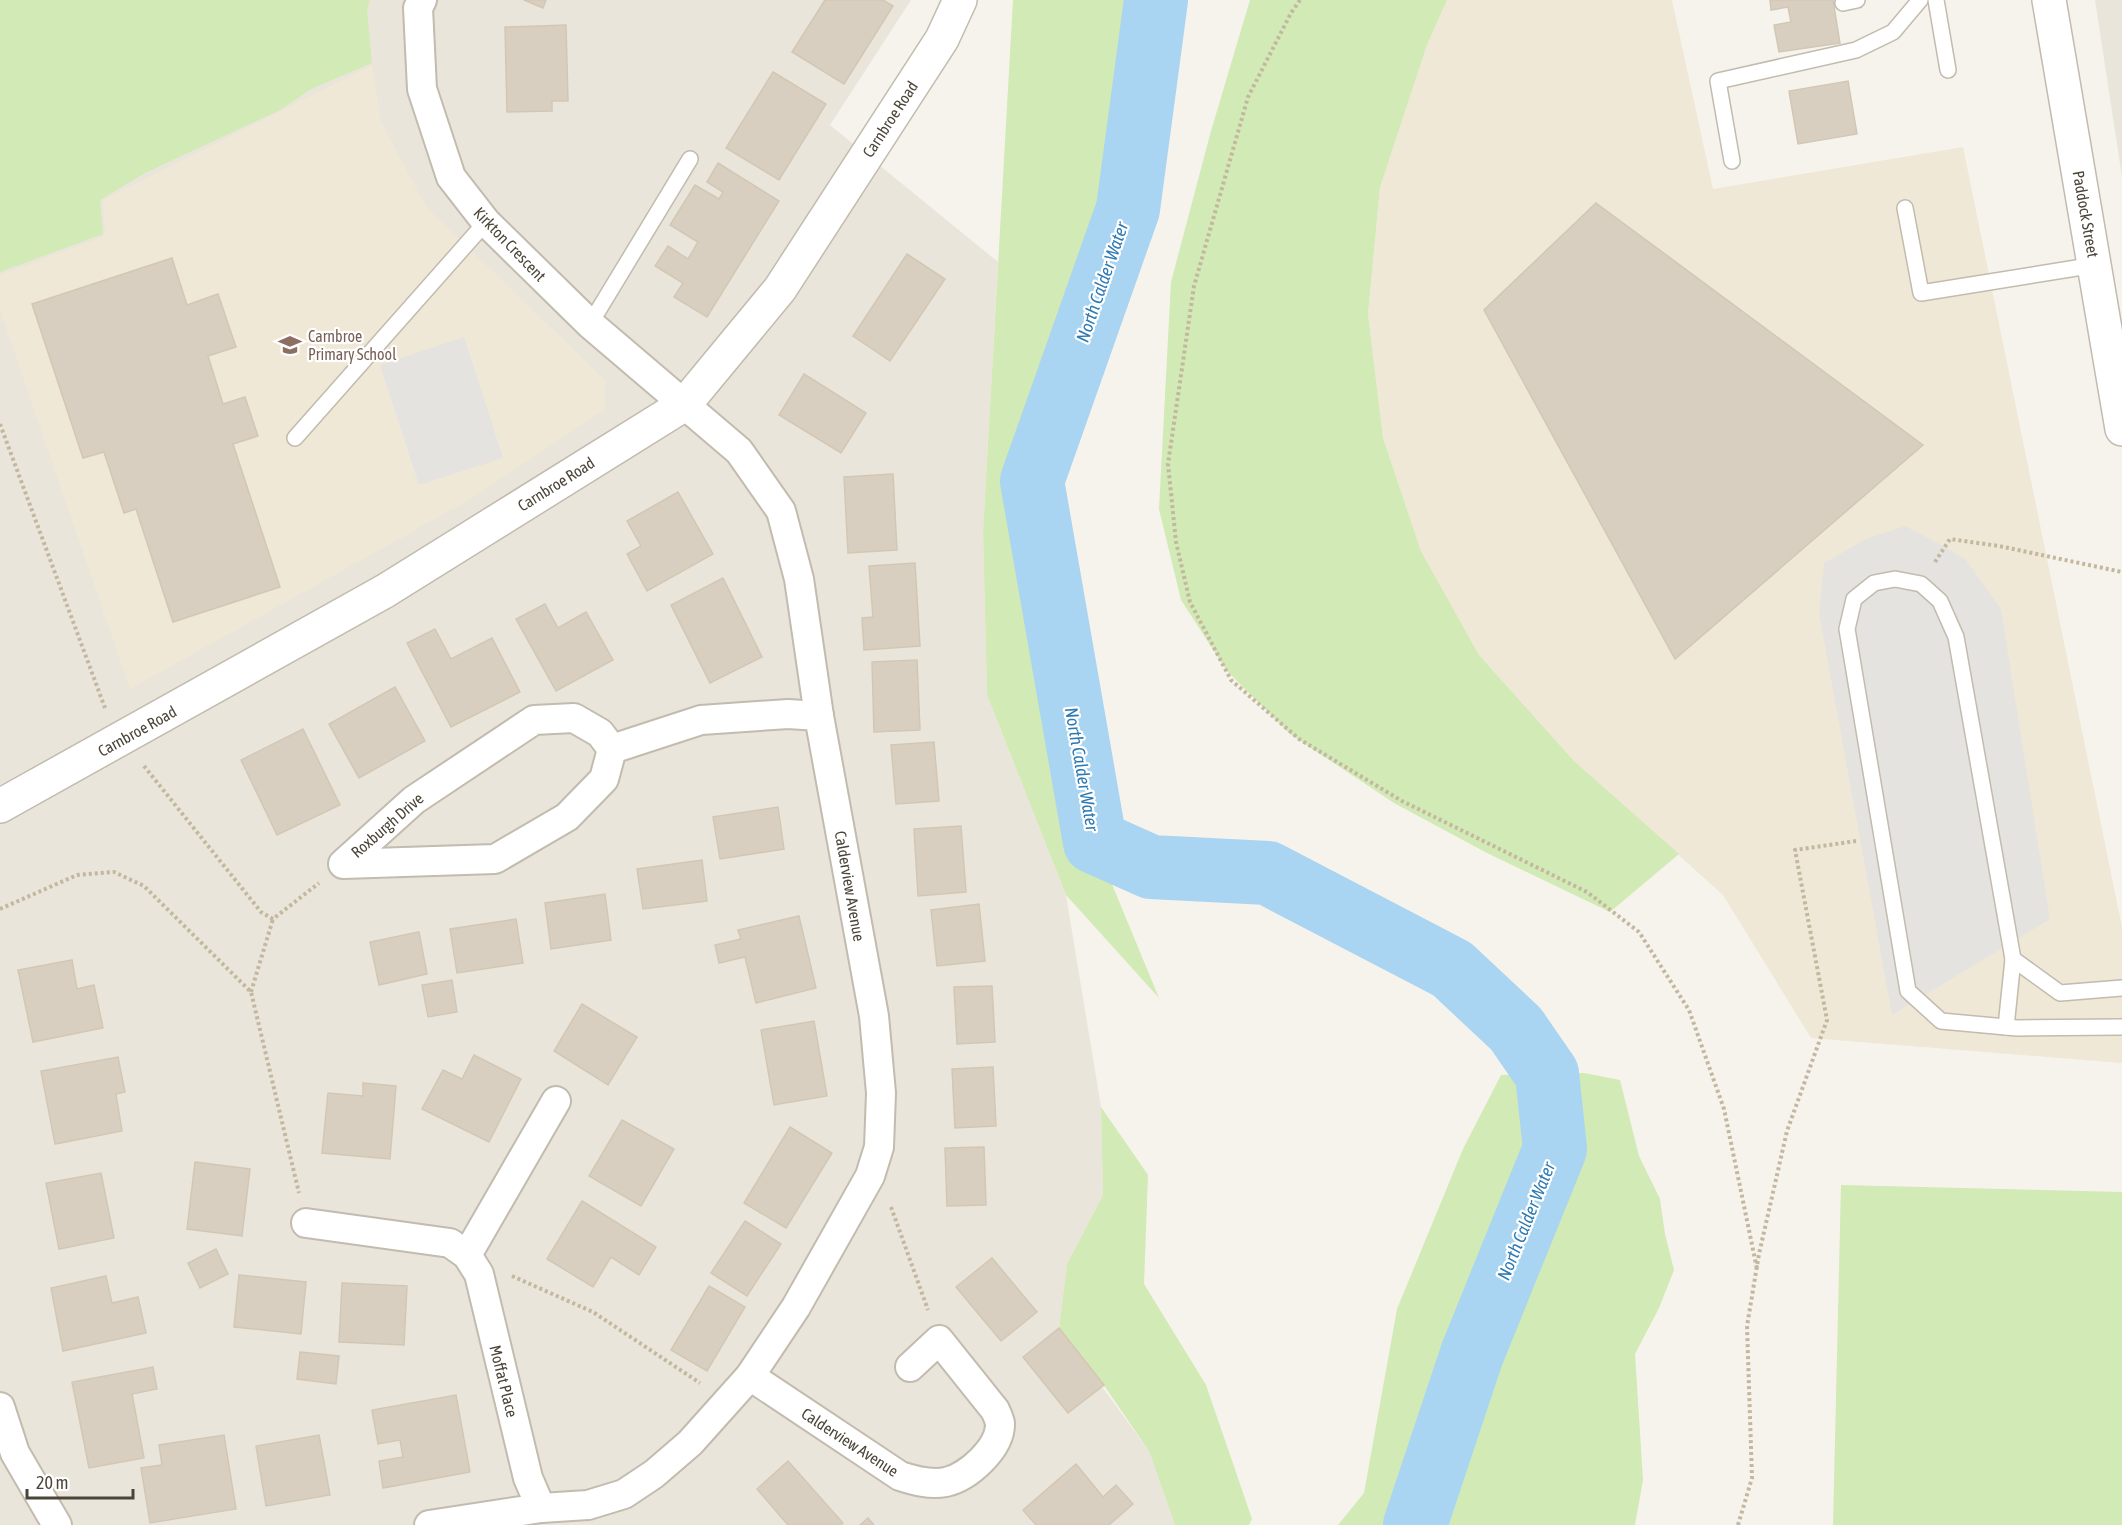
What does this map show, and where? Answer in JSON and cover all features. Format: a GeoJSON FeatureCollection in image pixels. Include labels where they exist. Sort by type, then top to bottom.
{"type":"FeatureCollection","features":[{"type":"Feature","properties":{"kind":"street","name":"Kirkton Crescent"},"geometry":{"type":"LineString","coordinates":[[422,0],[418,8],[422,89],[451,177],[486,222],[590,324],[685,404]]}},
{"type":"Feature","properties":{"kind":"street","name":"Carnbroe Road"},"geometry":{"type":"LineString","coordinates":[[0,806],[385,591],[685,404],[780,289],[942,39],[960,0]]}},
{"type":"Feature","properties":{"kind":"street","name":"Paddock Street"},"geometry":{"type":"LineString","coordinates":[[2049,0],[2122,429]]}},
{"type":"Feature","properties":{"kind":"street","name":"Calderview Avenue"},"geometry":{"type":"LineString","coordinates":[[429,1525],[541,1508],[588,1505],[624,1494],[654,1474],[681,1451],[727,1404],[750,1376],[796,1307],[870,1176],[879,1147],[881,1093],[874,1016],[819,716],[799,579],[781,511],[739,451],[685,404]]}},
{"type":"Feature","properties":{"kind":"street"},"geometry":{"type":"LineString","coordinates":[[612,749],[701,720],[788,714],[819,716]]}},
{"type":"Feature","properties":{"kind":"street","name":"Roxburgh Drive"},"geometry":{"type":"LineString","coordinates":[[574,718],[600,733],[612,749],[604,779],[567,817],[495,859],[342,864],[414,800],[534,720],[574,718]]}},
{"type":"Feature","properties":{"kind":"street"},"geometry":{"type":"LineString","coordinates":[[306,1223],[450,1243],[466,1256],[556,1101]]}},
{"type":"Feature","properties":{"kind":"street","name":"Moffat Place"},"geometry":{"type":"LineString","coordinates":[[466,1256],[479,1274],[528,1478],[541,1508]]}},
{"type":"Feature","properties":{"kind":"street","name":"Calderview Avenue"},"geometry":{"type":"LineString","coordinates":[[750,1376],[900,1476],[922,1483],[946,1482],[968,1474],[986,1456],[998,1437],[1000,1423],[995,1410],[939,1340]]}},
{"type":"Feature","properties":{"kind":"street"},"geometry":{"type":"LineString","coordinates":[[910,1367],[939,1340]]}},
{"type":"Feature","properties":{"kind":"street"},"geometry":{"type":"LineString","coordinates":[[0,1407],[15,1453],[57,1525]]}},
{"type":"Feature","properties":{"kind":"lane"},"geometry":{"type":"LineString","coordinates":[[1732,161],[1718,81],[1856,50],[1893,32],[1920,0]]}},
{"type":"Feature","properties":{"kind":"lane"},"geometry":{"type":"LineString","coordinates":[[1936,0],[1948,70]]}},
{"type":"Feature","properties":{"kind":"lane"},"geometry":{"type":"LineString","coordinates":[[590,324],[690,159]]}},
{"type":"Feature","properties":{"kind":"lane"},"geometry":{"type":"LineString","coordinates":[[1905,208],[1922,293],[2095,265]]}},
{"type":"Feature","properties":{"kind":"lane"},"geometry":{"type":"LineString","coordinates":[[295,438],[486,222]]}},
{"type":"Feature","properties":{"kind":"lane"},"geometry":{"type":"LineString","coordinates":[[2006,1027],[2013,959],[1956,637],[1940,601],[1921,584],[1895,579],[1874,584],[1854,599],[1847,629],[1908,991],[1941,1021],[2006,1027],[2122,1027]]}},
{"type":"Feature","properties":{"kind":"lane"},"geometry":{"type":"LineString","coordinates":[[2013,959],[2060,993],[2122,988]]}},
{"type":"Feature","properties":{"kind":"path"},"geometry":{"type":"LineString","coordinates":[[1300,0],[1248,97],[1194,286],[1168,464],[1176,542],[1190,602],[1231,680],[1299,739],[1402,801],[1587,892],[1639,932],[1689,1010],[1717,1087],[1724,1109],[1757,1269]]}},
{"type":"Feature","properties":{"kind":"path"},"geometry":{"type":"LineString","coordinates":[[0,424],[120,740],[261,912],[273,920]]}},
{"type":"Feature","properties":{"kind":"path"},"geometry":{"type":"LineString","coordinates":[[1921,584],[1950,539],[1999,546],[2122,572]]}},
{"type":"Feature","properties":{"kind":"path"},"geometry":{"type":"LineString","coordinates":[[1737,1525],[1752,1478],[1747,1326],[1757,1269],[1787,1131],[1827,1020],[1795,850],[1882,837]]}},
{"type":"Feature","properties":{"kind":"path"},"geometry":{"type":"LineString","coordinates":[[306,1223],[251,992],[273,920],[342,864]]}},
{"type":"Feature","properties":{"kind":"path"},"geometry":{"type":"LineString","coordinates":[[0,909],[77,875],[114,872],[144,886],[251,992]]}},
{"type":"Feature","properties":{"kind":"path"},"geometry":{"type":"LineString","coordinates":[[891,1206],[939,1340]]}},
{"type":"Feature","properties":{"kind":"path"},"geometry":{"type":"LineString","coordinates":[[466,1256],[593,1312],[715,1393],[727,1404]]}},
{"type":"Feature","properties":{"kind":"shaded area"},"geometry":{"type":"Polygon","coordinates":[[[0,0],[911,0],[830,125],[998,262],[983,531],[987,695],[1066,895],[1101,1107],[1103,1195],[1067,1264],[1059,1328],[1149,1451],[1175,1525],[0,1525],[0,0]]]}},
{"type":"Feature","properties":{"kind":"shaded area"},"geometry":{"type":"Polygon","coordinates":[[[1447,0],[1672,0],[1713,189],[1963,147],[2122,927],[2122,1063],[1811,1038],[1723,895],[1574,761],[1479,655],[1421,551],[1383,438],[1368,314],[1380,186],[1427,45],[1447,0]]]}},
{"type":"Feature","properties":{"kind":"shaded area"},"geometry":{"type":"Polygon","coordinates":[[[2095,0],[2122,0],[2122,177],[2095,0]]]}},
{"type":"Feature","properties":{"kind":"shaded area","name":"Carnbroe Primary School"},"geometry":{"type":"Polygon","coordinates":[[[372,65],[381,121],[426,207],[605,380],[605,409],[474,497],[130,689],[0,310],[0,275],[105,236],[103,200],[372,65]]]}},
{"type":"Feature","properties":{"kind":"shaded area"},"geometry":{"type":"Polygon","coordinates":[[[464,337],[503,458],[419,485],[380,365],[464,337]]]}},
{"type":"Feature","properties":{"kind":"shaded area"},"geometry":{"type":"Polygon","coordinates":[[[1905,526],[1966,560],[2001,609],[2050,919],[1892,1015],[1819,613],[1824,563],[1866,539],[1905,526]]]}},
{"type":"Feature","properties":{"kind":"green space"},"geometry":{"type":"Polygon","coordinates":[[[0,0],[370,0],[367,10],[372,63],[311,89],[280,110],[145,173],[100,200],[103,234],[0,272],[0,0]]]}},
{"type":"Feature","properties":{"kind":"green space"},"geometry":{"type":"Polygon","coordinates":[[[1013,0],[1138,0],[1123,164],[1032,419],[1047,646],[1071,785],[1159,998],[1066,895],[987,695],[983,531],[1013,0]]]}},
{"type":"Feature","properties":{"kind":"green space"},"geometry":{"type":"Polygon","coordinates":[[[1250,0],[1447,0],[1427,45],[1380,187],[1368,314],[1383,438],[1421,551],[1479,655],[1574,761],[1679,854],[1610,912],[1487,853],[1394,803],[1290,734],[1227,671],[1181,600],[1159,509],[1171,282],[1211,131],[1250,0]]]}},
{"type":"Feature","properties":{"kind":"green space"},"geometry":{"type":"Polygon","coordinates":[[[1584,1073],[1620,1080],[1639,1156],[1660,1199],[1665,1234],[1674,1270],[1659,1308],[1635,1354],[1643,1480],[1635,1525],[1338,1525],[1364,1493],[1397,1309],[1463,1149],[1501,1075],[1584,1073]]]}},
{"type":"Feature","properties":{"kind":"green space"},"geometry":{"type":"Polygon","coordinates":[[[1101,1107],[1148,1175],[1144,1284],[1206,1385],[1252,1519],[1249,1525],[1175,1525],[1149,1451],[1103,1384],[1059,1328],[1067,1264],[1103,1195],[1101,1107]]]}},
{"type":"Feature","properties":{"kind":"green space"},"geometry":{"type":"Polygon","coordinates":[[[1841,1185],[2122,1192],[2122,1525],[1833,1525],[1841,1185]]]}},
{"type":"Feature","properties":{"kind":"building"},"geometry":{"type":"Polygon","coordinates":[[[524,0],[546,0],[543,8],[524,0]]]}},
{"type":"Feature","properties":{"kind":"building"},"geometry":{"type":"Polygon","coordinates":[[[825,0],[883,0],[893,6],[844,84],[792,52],[825,0]]]}},
{"type":"Feature","properties":{"kind":"building"},"geometry":{"type":"Polygon","coordinates":[[[1770,0],[1833,0],[1840,43],[1779,52],[1774,25],[1791,22],[1788,7],[1771,10],[1770,0]]]}},
{"type":"Feature","properties":{"kind":"building"},"geometry":{"type":"Polygon","coordinates":[[[566,25],[568,101],[552,101],[552,111],[507,112],[505,27],[566,25]]]}},
{"type":"Feature","properties":{"kind":"building"},"geometry":{"type":"Polygon","coordinates":[[[773,72],[826,104],[779,180],[726,148],[773,72]]]}},
{"type":"Feature","properties":{"kind":"building"},"geometry":{"type":"Polygon","coordinates":[[[1848,81],[1857,134],[1798,144],[1789,91],[1848,81]]]}},
{"type":"Feature","properties":{"kind":"building"},"geometry":{"type":"Polygon","coordinates":[[[718,163],[779,201],[707,317],[674,297],[683,283],[655,266],[668,246],[688,259],[698,242],[670,225],[695,185],[719,199],[723,192],[707,182],[718,163]]]}},
{"type":"Feature","properties":{"kind":"building"},"geometry":{"type":"Polygon","coordinates":[[[1596,203],[1923,445],[1675,659],[1484,310],[1596,203]]]}},
{"type":"Feature","properties":{"kind":"building"},"geometry":{"type":"Polygon","coordinates":[[[907,254],[945,279],[890,361],[853,336],[907,254]]]}},
{"type":"Feature","properties":{"kind":"building"},"geometry":{"type":"Polygon","coordinates":[[[172,258],[187,305],[218,294],[236,347],[208,356],[223,404],[245,397],[258,436],[233,444],[280,587],[173,622],[136,509],[124,513],[104,452],[83,458],[32,304],[172,258]]]}},
{"type":"Feature","properties":{"kind":"building"},"geometry":{"type":"Polygon","coordinates":[[[804,374],[866,413],[841,453],[779,415],[804,374]]]}},
{"type":"Feature","properties":{"kind":"building"},"geometry":{"type":"Polygon","coordinates":[[[893,474],[897,550],[848,553],[844,477],[893,474]]]}},
{"type":"Feature","properties":{"kind":"building"},"geometry":{"type":"Polygon","coordinates":[[[678,492],[713,554],[647,591],[627,554],[641,546],[627,521],[678,492]]]}},
{"type":"Feature","properties":{"kind":"building"},"geometry":{"type":"Polygon","coordinates":[[[915,563],[920,646],[864,650],[862,618],[873,617],[869,566],[915,563]]]}},
{"type":"Feature","properties":{"kind":"building"},"geometry":{"type":"Polygon","coordinates":[[[723,578],[762,657],[710,683],[671,605],[723,578]]]}},
{"type":"Feature","properties":{"kind":"building"},"geometry":{"type":"Polygon","coordinates":[[[545,604],[558,628],[586,612],[613,660],[556,691],[516,619],[545,604]]]}},
{"type":"Feature","properties":{"kind":"building"},"geometry":{"type":"Polygon","coordinates":[[[435,629],[451,659],[492,638],[520,692],[451,727],[407,643],[435,629]]]}},
{"type":"Feature","properties":{"kind":"building"},"geometry":{"type":"Polygon","coordinates":[[[917,660],[920,730],[874,732],[872,662],[917,660]]]}},
{"type":"Feature","properties":{"kind":"building"},"geometry":{"type":"Polygon","coordinates":[[[395,687],[425,741],[359,778],[329,724],[395,687]]]}},
{"type":"Feature","properties":{"kind":"building"},"geometry":{"type":"Polygon","coordinates":[[[303,729],[340,805],[277,835],[241,760],[303,729]]]}},
{"type":"Feature","properties":{"kind":"building"},"geometry":{"type":"Polygon","coordinates":[[[934,742],[939,801],[896,804],[891,745],[934,742]]]}},
{"type":"Feature","properties":{"kind":"building"},"geometry":{"type":"Polygon","coordinates":[[[778,807],[784,849],[720,859],[713,817],[778,807]]]}},
{"type":"Feature","properties":{"kind":"building"},"geometry":{"type":"Polygon","coordinates":[[[961,826],[966,892],[918,896],[914,829],[961,826]]]}},
{"type":"Feature","properties":{"kind":"building"},"geometry":{"type":"Polygon","coordinates":[[[702,860],[707,901],[643,909],[637,869],[702,860]]]}},
{"type":"Feature","properties":{"kind":"building"},"geometry":{"type":"Polygon","coordinates":[[[605,894],[611,940],[551,949],[545,903],[605,894]]]}},
{"type":"Feature","properties":{"kind":"building"},"geometry":{"type":"Polygon","coordinates":[[[979,904],[985,961],[937,966],[931,910],[979,904]]]}},
{"type":"Feature","properties":{"kind":"building"},"geometry":{"type":"Polygon","coordinates":[[[799,916],[816,988],[756,1003],[745,957],[719,963],[715,945],[741,939],[738,930],[799,916]]]}},
{"type":"Feature","properties":{"kind":"building"},"geometry":{"type":"Polygon","coordinates":[[[516,919],[523,963],[457,973],[450,929],[516,919]]]}},
{"type":"Feature","properties":{"kind":"building"},"geometry":{"type":"Polygon","coordinates":[[[419,932],[427,974],[379,985],[370,942],[419,932]]]}},
{"type":"Feature","properties":{"kind":"building"},"geometry":{"type":"Polygon","coordinates":[[[72,960],[77,989],[94,985],[103,1028],[33,1042],[18,970],[72,960]]]}},
{"type":"Feature","properties":{"kind":"building"},"geometry":{"type":"Polygon","coordinates":[[[452,980],[457,1012],[428,1017],[422,985],[452,980]]]}},
{"type":"Feature","properties":{"kind":"building"},"geometry":{"type":"Polygon","coordinates":[[[992,986],[995,1042],[957,1044],[954,987],[992,986]]]}},
{"type":"Feature","properties":{"kind":"building"},"geometry":{"type":"Polygon","coordinates":[[[582,1004],[637,1037],[608,1085],[554,1051],[582,1004]]]}},
{"type":"Feature","properties":{"kind":"building"},"geometry":{"type":"Polygon","coordinates":[[[814,1021],[827,1096],[774,1105],[761,1030],[814,1021]]]}},
{"type":"Feature","properties":{"kind":"building"},"geometry":{"type":"Polygon","coordinates":[[[474,1055],[521,1079],[489,1142],[422,1109],[443,1070],[462,1079],[474,1055]]]}},
{"type":"Feature","properties":{"kind":"building"},"geometry":{"type":"Polygon","coordinates":[[[118,1057],[125,1092],[116,1094],[122,1131],[55,1144],[41,1071],[118,1057]]]}},
{"type":"Feature","properties":{"kind":"building"},"geometry":{"type":"Polygon","coordinates":[[[993,1067],[996,1126],[955,1128],[952,1069],[993,1067]]]}},
{"type":"Feature","properties":{"kind":"building"},"geometry":{"type":"Polygon","coordinates":[[[363,1083],[396,1086],[390,1159],[322,1153],[328,1093],[363,1096],[363,1083]]]}},
{"type":"Feature","properties":{"kind":"building"},"geometry":{"type":"Polygon","coordinates":[[[622,1120],[674,1149],[641,1206],[589,1176],[622,1120]]]}},
{"type":"Feature","properties":{"kind":"building"},"geometry":{"type":"Polygon","coordinates":[[[790,1127],[832,1153],[786,1228],[744,1203],[790,1127]]]}},
{"type":"Feature","properties":{"kind":"building"},"geometry":{"type":"Polygon","coordinates":[[[984,1147],[986,1205],[947,1206],[945,1148],[984,1147]]]}},
{"type":"Feature","properties":{"kind":"building"},"geometry":{"type":"Polygon","coordinates":[[[195,1162],[250,1169],[242,1236],[187,1229],[195,1162]]]}},
{"type":"Feature","properties":{"kind":"building"},"geometry":{"type":"Polygon","coordinates":[[[101,1173],[114,1238],[59,1249],[46,1183],[101,1173]]]}},
{"type":"Feature","properties":{"kind":"building"},"geometry":{"type":"Polygon","coordinates":[[[582,1201],[656,1247],[639,1275],[611,1257],[593,1287],[547,1259],[582,1201]]]}},
{"type":"Feature","properties":{"kind":"building"},"geometry":{"type":"Polygon","coordinates":[[[745,1221],[781,1244],[747,1296],[711,1273],[745,1221]]]}},
{"type":"Feature","properties":{"kind":"building"},"geometry":{"type":"Polygon","coordinates":[[[216,1249],[228,1274],[200,1288],[188,1263],[216,1249]]]}},
{"type":"Feature","properties":{"kind":"building"},"geometry":{"type":"Polygon","coordinates":[[[992,1258],[1037,1312],[1001,1341],[956,1287],[992,1258]]]}},
{"type":"Feature","properties":{"kind":"building"},"geometry":{"type":"Polygon","coordinates":[[[239,1275],[306,1282],[301,1334],[234,1327],[239,1275]]]}},
{"type":"Feature","properties":{"kind":"building"},"geometry":{"type":"Polygon","coordinates":[[[106,1276],[112,1303],[138,1297],[146,1333],[63,1351],[51,1288],[106,1276]]]}},
{"type":"Feature","properties":{"kind":"building"},"geometry":{"type":"Polygon","coordinates":[[[342,1283],[407,1286],[404,1345],[339,1342],[342,1283]]]}},
{"type":"Feature","properties":{"kind":"building"},"geometry":{"type":"Polygon","coordinates":[[[709,1286],[745,1307],[707,1371],[671,1350],[709,1286]]]}},
{"type":"Feature","properties":{"kind":"building"},"geometry":{"type":"Polygon","coordinates":[[[1059,1328],[1104,1385],[1068,1413],[1023,1357],[1059,1328]]]}},
{"type":"Feature","properties":{"kind":"building"},"geometry":{"type":"Polygon","coordinates":[[[300,1352],[339,1356],[336,1384],[297,1379],[300,1352]]]}},
{"type":"Feature","properties":{"kind":"building"},"geometry":{"type":"Polygon","coordinates":[[[153,1367],[157,1389],[132,1394],[144,1458],[89,1468],[72,1382],[153,1367]]]}},
{"type":"Feature","properties":{"kind":"building"},"geometry":{"type":"Polygon","coordinates":[[[456,1395],[470,1472],[383,1488],[379,1461],[403,1457],[400,1440],[378,1444],[372,1410],[456,1395]]]}},
{"type":"Feature","properties":{"kind":"building"},"geometry":{"type":"Polygon","coordinates":[[[224,1435],[236,1509],[150,1523],[141,1468],[162,1465],[159,1445],[224,1435]]]}},
{"type":"Feature","properties":{"kind":"building"},"geometry":{"type":"Polygon","coordinates":[[[319,1435],[330,1495],[266,1506],[256,1446],[319,1435]]]}},
{"type":"Feature","properties":{"kind":"building"},"geometry":{"type":"Polygon","coordinates":[[[788,1461],[843,1523],[840,1525],[788,1525],[757,1489],[788,1461]]]}},
{"type":"Feature","properties":{"kind":"building"},"geometry":{"type":"Polygon","coordinates":[[[1076,1464],[1103,1497],[1116,1485],[1133,1504],[1109,1525],[1036,1525],[1023,1510],[1076,1464]]]}},
{"type":"Feature","properties":{"kind":"building"},"geometry":{"type":"Polygon","coordinates":[[[868,1518],[874,1525],[860,1525],[868,1518]]]}},
{"type":"Feature","properties":{"kind":"waterway","name":"North Calder Water"},"geometry":{"type":"LineString","coordinates":[[1156,0],[1128,209],[1032,481],[1095,842],[1151,867],[1268,873],[1452,969],[1516,1029],[1547,1074],[1555,1149],[1472,1354],[1415,1525]]}},
{"type":"Feature","properties":{"kind":"place","name":"Carnbroe Primary School"},"geometry":{"type":"Point","coordinates":[290,345]}}]}
